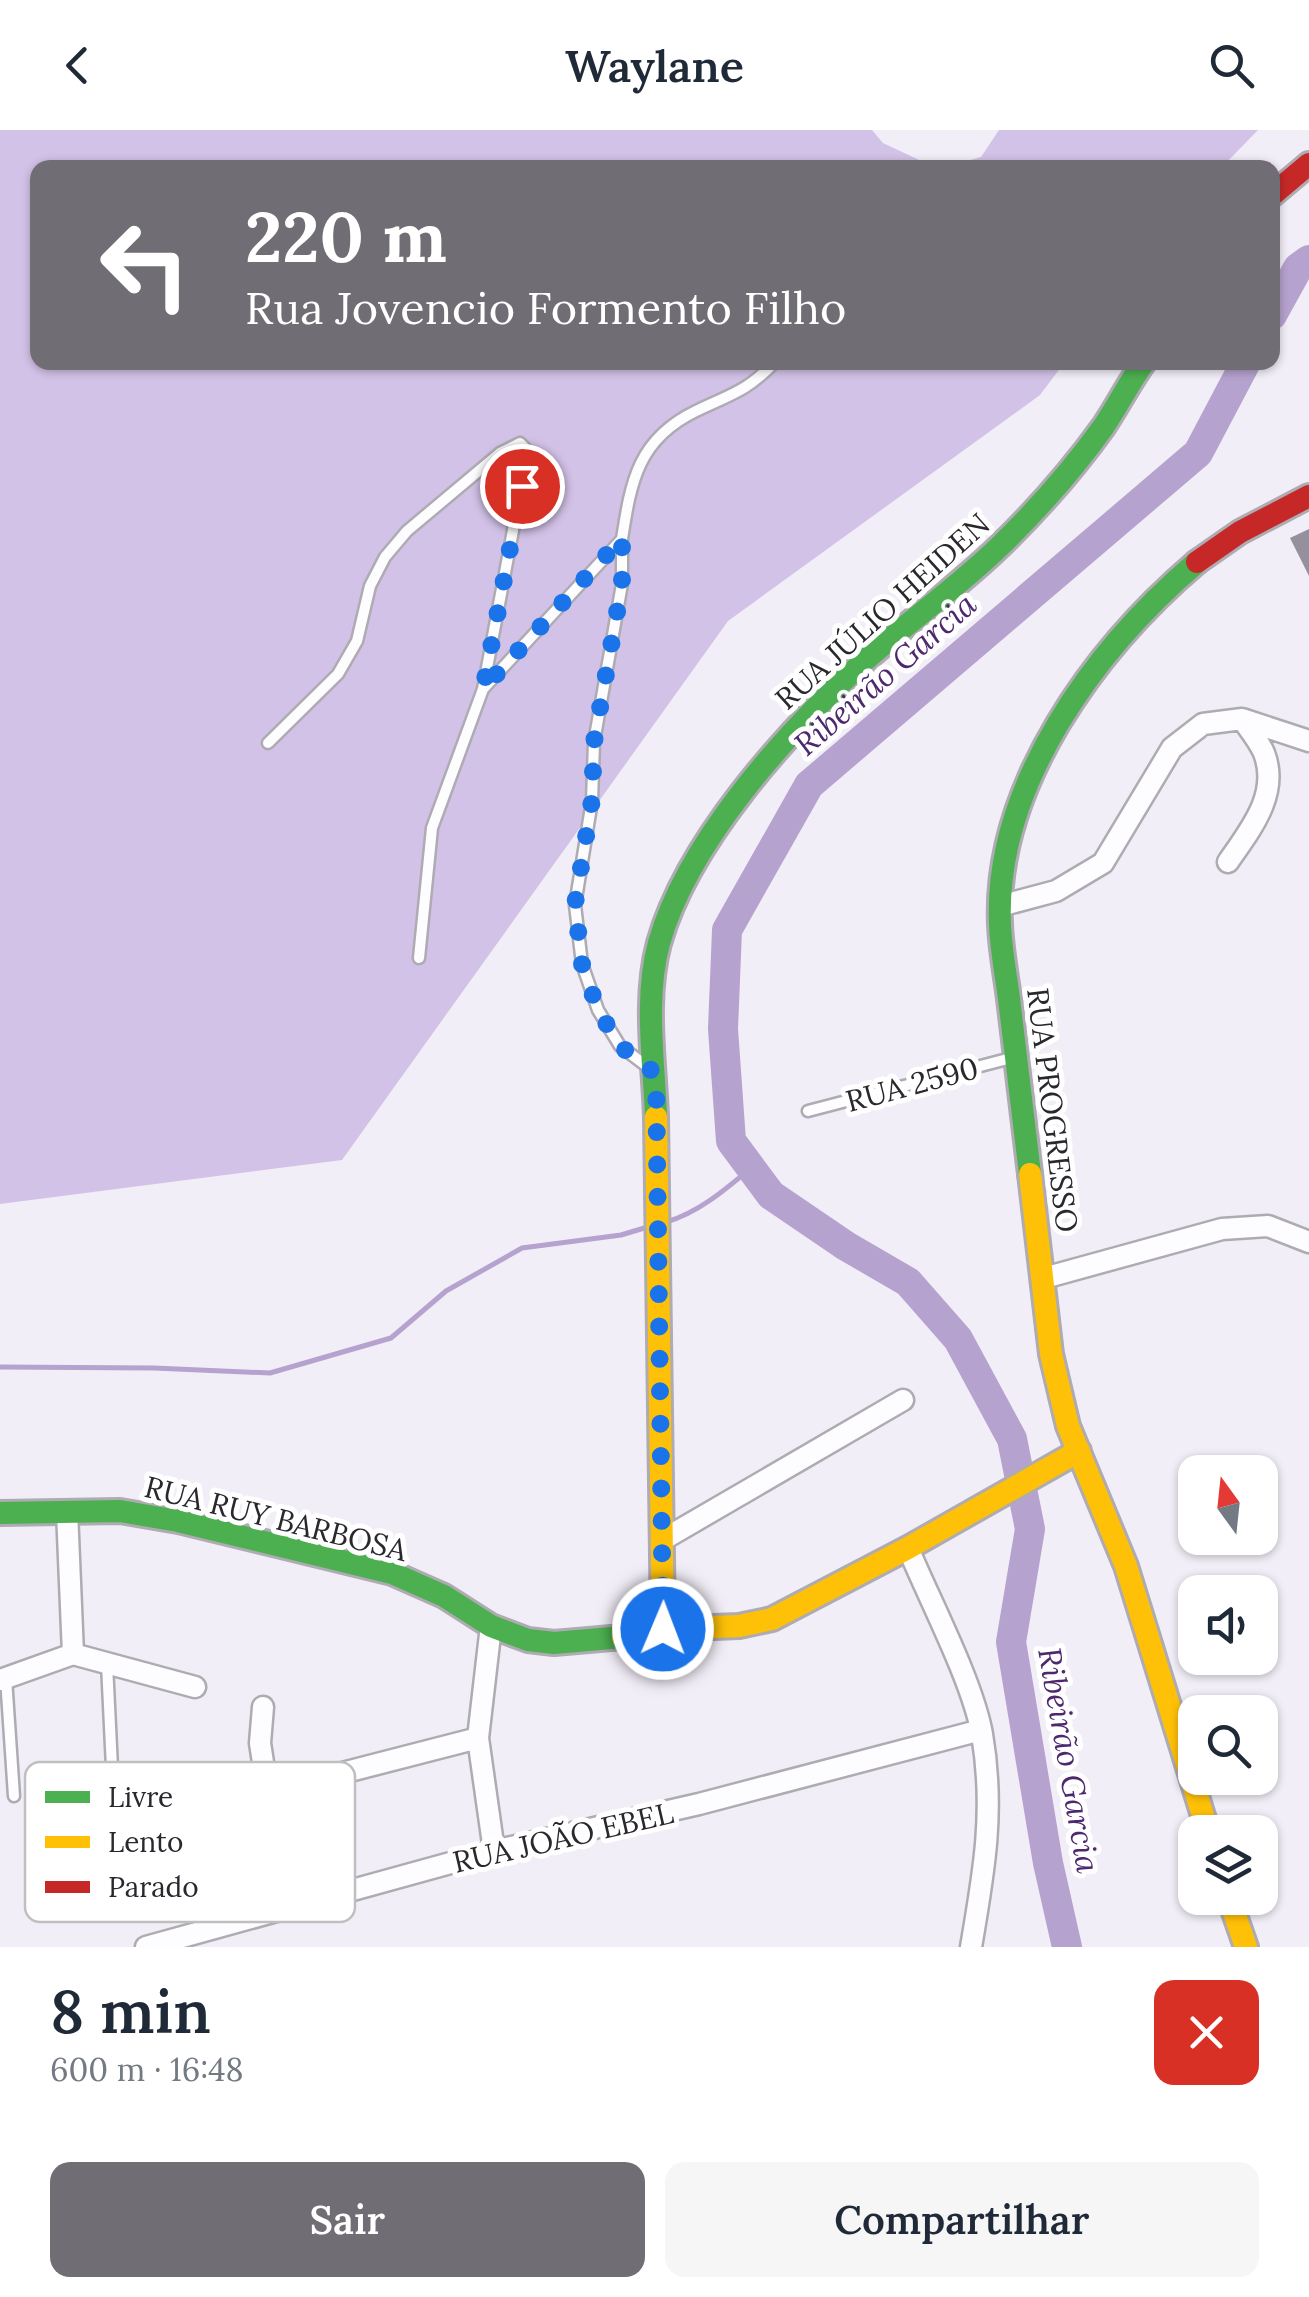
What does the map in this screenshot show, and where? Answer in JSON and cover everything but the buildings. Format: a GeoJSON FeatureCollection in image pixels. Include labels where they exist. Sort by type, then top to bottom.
{"type":"FeatureCollection","features":[{"type":"Feature","properties":{"kind":"street"},"geometry":{"type":"LineString","coordinates":[[1280,188],[1309,164]]}},
{"type":"Feature","properties":{"kind":"street","name":"RUA JÚLIO HEIDEN"},"geometry":{"type":"LineString","coordinates":[[663,1629],[660,1256],[652,992],[658,944],[680,891],[725,817],[775,752],[835,688],[999,548],[1105,424],[1138,370]]}},
{"type":"Feature","properties":{"kind":"street","name":"RUA PROGRESSO"},"geometry":{"type":"LineString","coordinates":[[1203,1815],[1126,1566],[1068,1426],[1051,1354],[1015,1057],[1000,906],[1002,873],[1021,802],[1055,731],[1098,664],[1154,598],[1204,555],[1309,496]]}},
{"type":"Feature","properties":{"kind":"street"},"geometry":{"type":"LineString","coordinates":[[1000,906],[1056,891],[1103,863],[1172,748],[1203,724],[1242,718],[1309,742]]}},
{"type":"Feature","properties":{"kind":"street"},"geometry":{"type":"LineString","coordinates":[[1228,862],[1262,813],[1269,780],[1264,753],[1242,718]]}},
{"type":"Feature","properties":{"kind":"street"},"geometry":{"type":"LineString","coordinates":[[1044,1278],[1222,1228],[1268,1226],[1309,1242]]}},
{"type":"Feature","properties":{"kind":"street"},"geometry":{"type":"LineString","coordinates":[[664,1539],[903,1400]]}},
{"type":"Feature","properties":{"kind":"street","name":"RUA RUY BARBOSA"},"geometry":{"type":"LineString","coordinates":[[0,1513],[120,1511],[178,1521],[392,1573],[444,1596],[491,1626],[528,1640],[554,1643],[606,1640],[663,1629],[739,1626],[772,1619],[908,1548],[1079,1451]]}},
{"type":"Feature","properties":{"kind":"street"},"geometry":{"type":"LineString","coordinates":[[67,1511],[73,1654]]}},
{"type":"Feature","properties":{"kind":"street"},"geometry":{"type":"LineString","coordinates":[[908,1548],[981,1730],[988,1844],[971,1947]]}},
{"type":"Feature","properties":{"kind":"street"},"geometry":{"type":"LineString","coordinates":[[491,1626],[478,1738],[494,1851]]}},
{"type":"Feature","properties":{"kind":"street"},"geometry":{"type":"LineString","coordinates":[[3,1679],[73,1654],[195,1687]]}},
{"type":"Feature","properties":{"kind":"street"},"geometry":{"type":"LineString","coordinates":[[263,1707],[263,1762]]}},
{"type":"Feature","properties":{"kind":"street","name":"RUA JOÃO EBEL"},"geometry":{"type":"LineString","coordinates":[[355,1889],[981,1730]]}},
{"type":"Feature","properties":{"kind":"street"},"geometry":{"type":"LineString","coordinates":[[355,1770],[478,1738]]}},
{"type":"Feature","properties":{"kind":"street"},"geometry":{"type":"LineString","coordinates":[[1235,1915],[1246,1947]]}},
{"type":"Feature","properties":{"kind":"street","name":"RUA JOÃO EBEL"},"geometry":{"type":"LineString","coordinates":[[146,1947],[237,1922]]}},
{"type":"Feature","properties":{"kind":"lane"},"geometry":{"type":"LineString","coordinates":[[656,1074],[620,1046],[598,1010],[582,964],[575,904],[592,800],[594,742],[622,584],[622,538],[630,485],[648,445],[691,413],[751,386],[766,370]]}},
{"type":"Feature","properties":{"kind":"lane"},"geometry":{"type":"LineString","coordinates":[[268,743],[338,674],[357,641],[370,586],[384,557],[406,530],[500,453],[520,443],[528,451],[483,689],[432,828],[419,958]]}},
{"type":"Feature","properties":{"kind":"lane"},"geometry":{"type":"LineString","coordinates":[[483,689],[622,538]]}},
{"type":"Feature","properties":{"kind":"lane","name":"RUA 2590"},"geometry":{"type":"LineString","coordinates":[[808,1111],[1015,1057]]}},
{"type":"Feature","properties":{"kind":"lane"},"geometry":{"type":"LineString","coordinates":[[106,1664],[111,1762]]}},
{"type":"Feature","properties":{"kind":"lane"},"geometry":{"type":"LineString","coordinates":[[3,1679],[14,1796]]}},
{"type":"Feature","properties":{"kind":"shaded area"},"geometry":{"type":"Polygon","coordinates":[[[0,130],[872,130],[883,143],[919,160],[30,160],[30,370],[1059,370],[1040,395],[728,621],[342,1160],[0,1204],[0,130]]]}},
{"type":"Feature","properties":{"kind":"shaded area"},"geometry":{"type":"Polygon","coordinates":[[[999,130],[1258,130],[1229,160],[970,160],[981,157],[999,130]]]}},
{"type":"Feature","properties":{"kind":"waterway","name":"Ribeirão Garcia"},"geometry":{"type":"LineString","coordinates":[[1280,301],[1298,268],[1309,260]]}},
{"type":"Feature","properties":{"kind":"waterway","name":"Ribeirão Garcia"},"geometry":{"type":"LineString","coordinates":[[1067,1947],[1048,1863],[1011,1642],[1030,1529],[1012,1439],[958,1339],[908,1282],[771,1195],[731,1141],[723,1029],[727,930],[809,785],[1198,453],[1242,370]]}},
{"type":"Feature","properties":{"kind":"waterway"},"geometry":{"type":"LineString","coordinates":[[666,1222],[700,1206],[751,1168]]}},
{"type":"Feature","properties":{"kind":"waterway"},"geometry":{"type":"LineString","coordinates":[[0,1367],[270,1373],[391,1338],[446,1291],[522,1248],[621,1235],[651,1226]]}},
{"type":"Feature","properties":{"kind":"traffic: fast"},"geometry":{"type":"LineString","coordinates":[[656,1117],[651,1030],[654,964],[673,905],[715,829],[772,756],[832,692],[984,561],[1041,503],[1104,426],[1139,370]]}},
{"type":"Feature","properties":{"kind":"traffic: fast"},"geometry":{"type":"LineString","coordinates":[[1030,1174],[1000,924],[1003,872],[1014,821],[1033,771],[1058,723],[1089,678],[1123,635],[1197,562]]}},
{"type":"Feature","properties":{"kind":"traffic: fast"},"geometry":{"type":"LineString","coordinates":[[0,1513],[120,1511],[178,1521],[392,1573],[444,1596],[491,1626],[528,1640],[554,1643],[623,1637]]}},
{"type":"Feature","properties":{"kind":"traffic: slow"},"geometry":{"type":"LineString","coordinates":[[656,1117],[663,1629]]}},
{"type":"Feature","properties":{"kind":"traffic: slow"},"geometry":{"type":"LineString","coordinates":[[1030,1174],[1051,1354],[1068,1426],[1126,1566],[1203,1815]]}},
{"type":"Feature","properties":{"kind":"traffic: slow"},"geometry":{"type":"LineString","coordinates":[[623,1637],[663,1629],[739,1626],[772,1619],[908,1548],[1079,1451]]}},
{"type":"Feature","properties":{"kind":"traffic: slow"},"geometry":{"type":"LineString","coordinates":[[1235,1915],[1246,1947]]}},
{"type":"Feature","properties":{"kind":"traffic: jam"},"geometry":{"type":"LineString","coordinates":[[1280,188],[1309,164]]}},
{"type":"Feature","properties":{"kind":"traffic: jam"},"geometry":{"type":"LineString","coordinates":[[1197,562],[1240,532],[1309,496]]}},
{"type":"Feature","properties":{"kind":"route"},"geometry":{"type":"LineString","coordinates":[[522,486],[483,689],[622,538],[622,584],[594,742],[592,800],[575,904],[582,964],[598,1010],[620,1046],[656,1074],[663,1629]]}}]}
